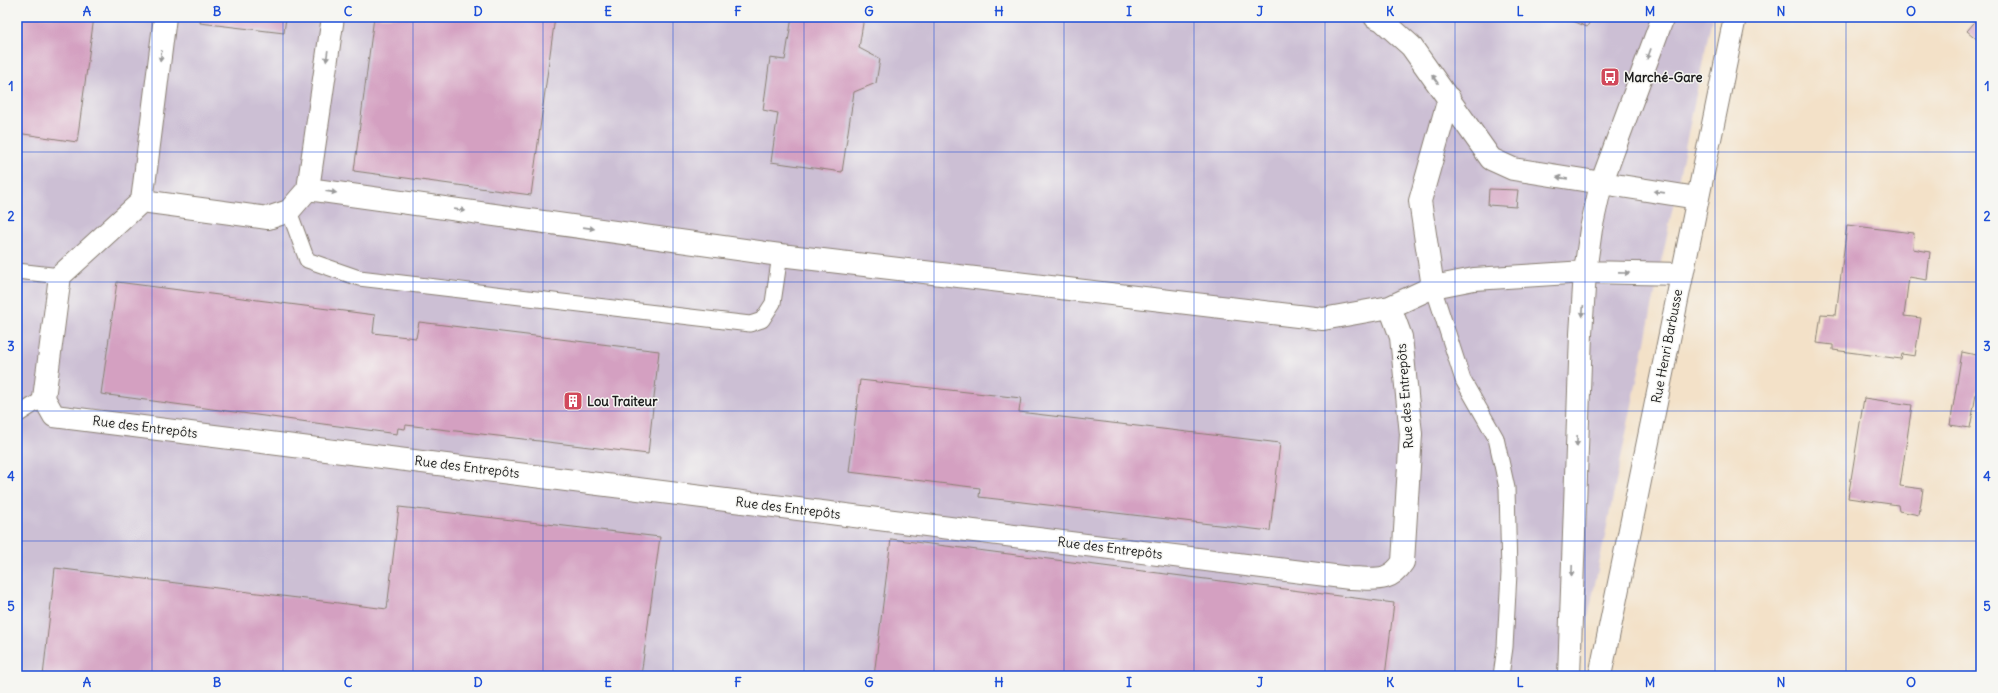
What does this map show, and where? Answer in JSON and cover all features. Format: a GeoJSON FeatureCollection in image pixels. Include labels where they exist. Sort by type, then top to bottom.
{"type":"FeatureCollection","features":[{"type":"Feature","properties":{"kind":"street"},"geometry":{"type":"LineString","coordinates":[[44,398],[60,276],[142,202],[165,17]]}},
{"type":"Feature","properties":{"kind":"street"},"geometry":{"type":"LineString","coordinates":[[142,202],[268,218],[289,211],[308,189],[332,17]]}},
{"type":"Feature","properties":{"kind":"street"},"geometry":{"type":"LineString","coordinates":[[1375,17],[1382,20],[1411,46],[1491,159],[1513,170],[1697,198]]}},
{"type":"Feature","properties":{"kind":"street"},"geometry":{"type":"LineString","coordinates":[[1569,676],[1574,495],[1585,272],[1591,229],[1601,184],[1663,17]]}},
{"type":"Feature","properties":{"kind":"street","name":"Rue Henri Barbusse"},"geometry":{"type":"LineString","coordinates":[[1600,676],[1735,17]]}},
{"type":"Feature","properties":{"kind":"street"},"geometry":{"type":"LineString","coordinates":[[1433,287],[1420,201],[1449,98]]}},
{"type":"Feature","properties":{"kind":"street"},"geometry":{"type":"LineString","coordinates":[[308,189],[780,255],[1324,319],[1390,307],[1433,287],[1474,279],[1585,272],[1682,274]]}},
{"type":"Feature","properties":{"kind":"street","name":"Rue des Entrepôts"},"geometry":{"type":"LineString","coordinates":[[44,398],[54,416],[1350,578],[1384,578],[1397,572],[1403,562],[1411,434],[1401,337],[1390,307]]}},
{"type":"Feature","properties":{"kind":"lane"},"geometry":{"type":"LineString","coordinates":[[289,211],[307,260],[359,278],[750,324],[762,320],[773,304],[780,255]]}},
{"type":"Feature","properties":{"kind":"lane"},"geometry":{"type":"LineString","coordinates":[[17,271],[60,276]]}},
{"type":"Feature","properties":{"kind":"lane"},"geometry":{"type":"LineString","coordinates":[[1433,287],[1463,380],[1496,438],[1507,488],[1509,573],[1505,647],[1501,676]]}},
{"type":"Feature","properties":{"kind":"lane"},"geometry":{"type":"LineString","coordinates":[[17,414],[44,398]]}},
{"type":"Feature","properties":{"kind":"shaded area"},"geometry":{"type":"Polygon","coordinates":[[[17,17],[1712,17],[1576,676],[17,676],[17,17]]]}},
{"type":"Feature","properties":{"kind":"building"},"geometry":{"type":"Polygon","coordinates":[[[17,17],[94,17],[77,142],[17,133],[17,17]]]}},
{"type":"Feature","properties":{"kind":"building"},"geometry":{"type":"Polygon","coordinates":[[[201,17],[286,17],[284,33],[200,23],[201,17]]]}},
{"type":"Feature","properties":{"kind":"building"},"geometry":{"type":"Polygon","coordinates":[[[374,17],[555,17],[531,195],[354,171],[374,17]]]}},
{"type":"Feature","properties":{"kind":"building"},"geometry":{"type":"Polygon","coordinates":[[[792,17],[864,17],[859,48],[880,59],[876,83],[854,92],[842,172],[771,162],[778,113],[763,110],[770,58],[785,60],[792,17]]]}},
{"type":"Feature","properties":{"kind":"building"},"geometry":{"type":"Polygon","coordinates":[[[1564,17],[1592,17],[1587,27],[1564,17]]]}},
{"type":"Feature","properties":{"kind":"building"},"geometry":{"type":"Polygon","coordinates":[[[1979,17],[1981,17],[1981,37],[1978,40],[1967,31],[1979,17]]]}},
{"type":"Feature","properties":{"kind":"building"},"geometry":{"type":"Polygon","coordinates":[[[1489,189],[1518,190],[1516,207],[1488,205],[1489,189]]]}},
{"type":"Feature","properties":{"kind":"building"},"geometry":{"type":"Polygon","coordinates":[[[1847,225],[1914,233],[1913,249],[1930,252],[1927,280],[1909,277],[1904,316],[1921,318],[1915,356],[1902,354],[1901,359],[1833,350],[1833,345],[1817,343],[1821,314],[1836,315],[1847,225]]]}},
{"type":"Feature","properties":{"kind":"building"},"geometry":{"type":"Polygon","coordinates":[[[117,282],[375,315],[373,333],[416,338],[419,322],[659,351],[648,454],[406,425],[405,429],[398,428],[397,434],[101,394],[117,282]]]}},
{"type":"Feature","properties":{"kind":"building"},"geometry":{"type":"Polygon","coordinates":[[[1962,352],[1981,356],[1981,367],[1970,428],[1950,425],[1962,352]]]}},
{"type":"Feature","properties":{"kind":"building"},"geometry":{"type":"Polygon","coordinates":[[[860,380],[1021,398],[1019,412],[1280,443],[1270,531],[979,497],[980,488],[849,472],[860,380]]]}},
{"type":"Feature","properties":{"kind":"building"},"geometry":{"type":"Polygon","coordinates":[[[1864,398],[1912,405],[1900,486],[1923,489],[1919,515],[1899,511],[1898,505],[1848,498],[1864,398]]]}},
{"type":"Feature","properties":{"kind":"building"},"geometry":{"type":"Polygon","coordinates":[[[399,507],[660,537],[641,676],[43,676],[55,568],[387,609],[399,507]]]}},
{"type":"Feature","properties":{"kind":"building"},"geometry":{"type":"Polygon","coordinates":[[[891,539],[1394,603],[1385,676],[874,676],[891,539]]]}},
{"type":"Feature","properties":{"kind":"place","name":"Marché-Gare"},"geometry":{"type":"Point","coordinates":[1610,77]}},
{"type":"Feature","properties":{"kind":"place","name":"Lou Traiteur"},"geometry":{"type":"Point","coordinates":[573,401]}}]}
